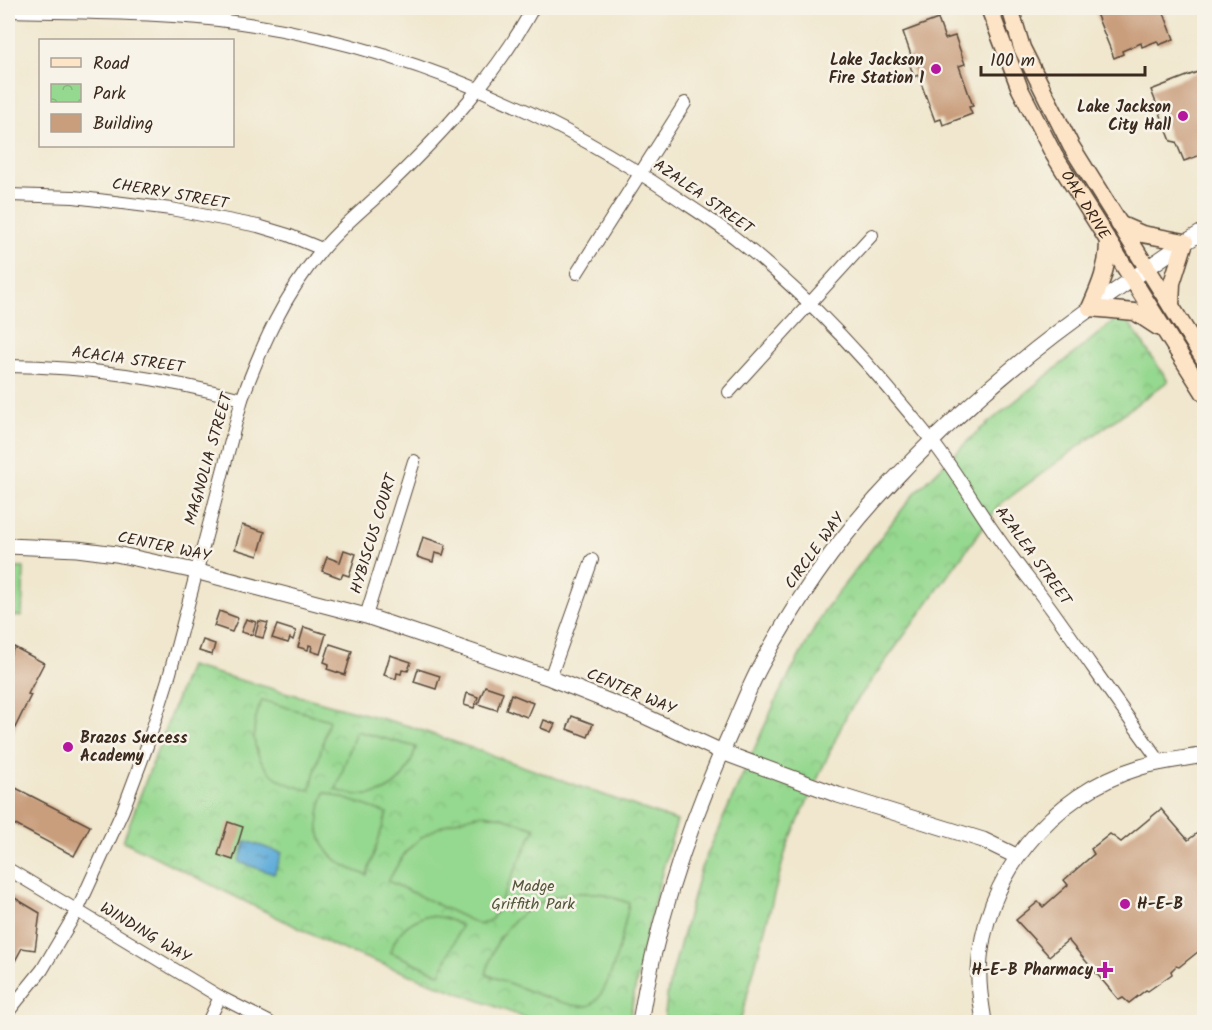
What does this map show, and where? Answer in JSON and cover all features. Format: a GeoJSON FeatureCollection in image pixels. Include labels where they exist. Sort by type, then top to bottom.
{"type":"FeatureCollection","features":[{"type":"Feature","properties":{"kind":"main road","name":"OAK DRIVE"},"geometry":{"type":"LineString","coordinates":[[990,8],[1020,89],[1054,155],[1204,393]]}},
{"type":"Feature","properties":{"kind":"main road","name":"OAK DRIVE"},"geometry":{"type":"LineString","coordinates":[[1010,8],[1022,48],[1071,146],[1204,359]]}},
{"type":"Feature","properties":{"kind":"main road"},"geometry":{"type":"LineString","coordinates":[[1013,70],[1030,65]]}},
{"type":"Feature","properties":{"kind":"main road"},"geometry":{"type":"LineString","coordinates":[[1054,155],[1071,146]]}},
{"type":"Feature","properties":{"kind":"main road"},"geometry":{"type":"LineString","coordinates":[[1119,224],[1142,234],[1185,242],[1172,283],[1171,306]]}},
{"type":"Feature","properties":{"kind":"main road"},"geometry":{"type":"LineString","coordinates":[[1108,242],[1108,258],[1101,284],[1089,308],[1135,312],[1165,332]]}},
{"type":"Feature","properties":{"kind":"street","name":"MAGNOLIA STREET"},"geometry":{"type":"LineString","coordinates":[[8,1012],[42,970],[76,911],[123,810],[170,674],[195,571],[242,399],[281,306],[322,249],[445,129],[503,57],[533,8]]}},
{"type":"Feature","properties":{"kind":"street","name":"AZALEA STREET"},"geometry":{"type":"LineString","coordinates":[[8,11],[149,15],[212,20],[240,23],[332,42],[432,71],[479,88],[563,128],[640,172],[738,240],[809,303],[881,380],[933,442],[964,484],[993,531],[1059,619],[1161,763]]}},
{"type":"Feature","properties":{"kind":"street"},"geometry":{"type":"LineString","coordinates":[[577,273],[685,103]]}},
{"type":"Feature","properties":{"kind":"street","name":"CHERRY STREET"},"geometry":{"type":"LineString","coordinates":[[8,195],[74,196],[171,209],[258,226],[322,249]]}},
{"type":"Feature","properties":{"kind":"street","name":"CIRCLE WAY"},"geometry":{"type":"LineString","coordinates":[[640,1023],[654,948],[674,879],[698,810],[760,666],[830,556],[876,499],[1014,367],[1089,308],[1204,231]]}},
{"type":"Feature","properties":{"kind":"street"},"geometry":{"type":"LineString","coordinates":[[729,392],[872,235]]}},
{"type":"Feature","properties":{"kind":"street","name":"ACACIA STREET"},"geometry":{"type":"LineString","coordinates":[[8,366],[47,367],[146,376],[242,399]]}},
{"type":"Feature","properties":{"kind":"street","name":"HYBISCUS COURT"},"geometry":{"type":"LineString","coordinates":[[366,616],[414,461]]}},
{"type":"Feature","properties":{"kind":"street","name":"CENTER WAY"},"geometry":{"type":"LineString","coordinates":[[8,546],[77,549],[106,553],[195,571],[366,616],[550,678],[640,714],[722,752],[838,795],[983,840],[1016,856]]}},
{"type":"Feature","properties":{"kind":"street"},"geometry":{"type":"LineString","coordinates":[[550,678],[592,560]]}},
{"type":"Feature","properties":{"kind":"street"},"geometry":{"type":"LineString","coordinates":[[984,1023],[978,985],[980,954],[987,923],[1000,885],[1016,856],[1039,830],[1083,793],[1107,780],[1142,766],[1204,755]]}},
{"type":"Feature","properties":{"kind":"street","name":"WINDING WAY"},"geometry":{"type":"LineString","coordinates":[[8,869],[220,997],[269,1023]]}},
{"type":"Feature","properties":{"kind":"street"},"geometry":{"type":"LineString","coordinates":[[208,1023],[220,997]]}},
{"type":"Feature","properties":{"kind":"green space"},"geometry":{"type":"Polygon","coordinates":[[[1123,314],[1168,381],[999,505],[847,714],[787,846],[740,1022],[664,1022],[668,989],[701,868],[778,696],[824,611],[914,494],[977,432],[1123,314]]]}},
{"type":"Feature","properties":{"kind":"green space"},"geometry":{"type":"Polygon","coordinates":[[[8,568],[24,568],[22,616],[8,616],[8,568]]]}},
{"type":"Feature","properties":{"kind":"green space","name":"Madge Griffith Park"},"geometry":{"type":"Polygon","coordinates":[[[189,666],[409,726],[677,821],[650,921],[629,1022],[531,1020],[339,948],[123,841],[189,666]]]}},
{"type":"Feature","properties":{"kind":"green space"},"geometry":{"type":"Polygon","coordinates":[[[262,700],[329,720],[310,790],[293,786],[279,779],[260,759],[255,747],[254,732],[262,700]]]}},
{"type":"Feature","properties":{"kind":"green space"},"geometry":{"type":"Polygon","coordinates":[[[356,731],[416,747],[405,773],[387,790],[364,795],[336,790],[356,731]]]}},
{"type":"Feature","properties":{"kind":"green space"},"geometry":{"type":"Polygon","coordinates":[[[325,792],[387,813],[367,875],[340,862],[330,854],[324,844],[319,821],[320,807],[325,792]]]}},
{"type":"Feature","properties":{"kind":"green space"},"geometry":{"type":"Polygon","coordinates":[[[482,814],[502,817],[535,828],[492,919],[480,925],[388,881],[406,852],[422,837],[461,819],[482,814]]]}},
{"type":"Feature","properties":{"kind":"green space"},"geometry":{"type":"Polygon","coordinates":[[[569,893],[600,893],[629,903],[615,961],[603,991],[595,1002],[587,1006],[566,1003],[486,974],[501,937],[516,919],[536,905],[569,893]]]}},
{"type":"Feature","properties":{"kind":"green space"},"geometry":{"type":"Polygon","coordinates":[[[425,916],[444,918],[461,926],[440,974],[390,952],[403,930],[412,922],[425,916]]]}},
{"type":"Feature","properties":{"kind":"water"},"geometry":{"type":"Polygon","coordinates":[[[246,841],[282,853],[274,874],[239,862],[246,841]]]}},
{"type":"Feature","properties":{"kind":"building"},"geometry":{"type":"Polygon","coordinates":[[[1090,8],[1162,8],[1174,39],[1159,45],[1157,41],[1142,47],[1141,43],[1122,51],[1123,54],[1114,58],[1095,11],[1092,12],[1090,8]]]}},
{"type":"Feature","properties":{"kind":"building","name":"Lake Jackson Fire Station 1"},"geometry":{"type":"Polygon","coordinates":[[[938,19],[945,39],[955,36],[965,64],[959,66],[973,106],[969,107],[972,114],[943,125],[941,119],[935,121],[918,75],[914,77],[907,57],[911,55],[903,32],[938,19]]]}},
{"type":"Feature","properties":{"kind":"building","name":"Lake Jackson City Hall"},"geometry":{"type":"Polygon","coordinates":[[[1200,71],[1204,84],[1204,146],[1200,148],[1198,156],[1184,161],[1176,142],[1171,141],[1151,90],[1200,71]]]}},
{"type":"Feature","properties":{"kind":"building"},"geometry":{"type":"Polygon","coordinates":[[[242,525],[265,532],[258,556],[235,549],[242,525]]]}},
{"type":"Feature","properties":{"kind":"building"},"geometry":{"type":"Polygon","coordinates":[[[423,537],[446,545],[443,555],[435,553],[433,562],[417,557],[423,537]]]}},
{"type":"Feature","properties":{"kind":"building"},"geometry":{"type":"Polygon","coordinates":[[[344,550],[356,554],[349,576],[343,574],[341,578],[322,571],[327,557],[340,562],[344,550]]]}},
{"type":"Feature","properties":{"kind":"building"},"geometry":{"type":"Polygon","coordinates":[[[219,611],[238,618],[232,632],[214,626],[219,611]]]}},
{"type":"Feature","properties":{"kind":"building"},"geometry":{"type":"Polygon","coordinates":[[[246,619],[256,622],[252,635],[241,632],[246,619]]]}},
{"type":"Feature","properties":{"kind":"building"},"geometry":{"type":"Polygon","coordinates":[[[259,621],[268,623],[263,638],[255,636],[259,621]]]}},
{"type":"Feature","properties":{"kind":"building"},"geometry":{"type":"Polygon","coordinates":[[[277,625],[296,631],[293,640],[290,638],[288,643],[272,638],[277,625]]]}},
{"type":"Feature","properties":{"kind":"building"},"geometry":{"type":"Polygon","coordinates":[[[304,627],[326,634],[320,654],[311,651],[312,646],[309,645],[308,650],[298,647],[304,627]]]}},
{"type":"Feature","properties":{"kind":"building"},"geometry":{"type":"Polygon","coordinates":[[[203,640],[215,644],[212,655],[199,651],[203,640]]]}},
{"type":"Feature","properties":{"kind":"building"},"geometry":{"type":"Polygon","coordinates":[[[330,644],[352,651],[345,675],[327,669],[329,664],[324,662],[330,644]]]}},
{"type":"Feature","properties":{"kind":"building"},"geometry":{"type":"Polygon","coordinates":[[[14,647],[44,663],[8,742],[8,660],[14,647]]]}},
{"type":"Feature","properties":{"kind":"building"},"geometry":{"type":"Polygon","coordinates":[[[390,655],[411,662],[408,671],[402,670],[401,674],[397,673],[396,679],[384,675],[390,655]]]}},
{"type":"Feature","properties":{"kind":"building"},"geometry":{"type":"Polygon","coordinates":[[[418,669],[440,676],[436,689],[414,682],[418,669]]]}},
{"type":"Feature","properties":{"kind":"building"},"geometry":{"type":"Polygon","coordinates":[[[485,686],[503,692],[497,710],[478,704],[485,686]]]}},
{"type":"Feature","properties":{"kind":"building"},"geometry":{"type":"Polygon","coordinates":[[[467,693],[478,697],[474,708],[464,705],[467,693]]]}},
{"type":"Feature","properties":{"kind":"building"},"geometry":{"type":"Polygon","coordinates":[[[511,694],[533,703],[527,717],[506,709],[511,694]]]}},
{"type":"Feature","properties":{"kind":"building"},"geometry":{"type":"Polygon","coordinates":[[[572,716],[593,724],[588,737],[567,729],[572,716]]]}},
{"type":"Feature","properties":{"kind":"building"},"geometry":{"type":"Polygon","coordinates":[[[544,720],[555,724],[551,732],[541,728],[544,720]]]}},
{"type":"Feature","properties":{"kind":"building"},"geometry":{"type":"Polygon","coordinates":[[[8,784],[90,826],[74,856],[8,821],[8,784]]]}},
{"type":"Feature","properties":{"kind":"building","name":"H-E-B"},"geometry":{"type":"Polygon","coordinates":[[[1161,809],[1188,840],[1200,831],[1204,837],[1204,947],[1179,967],[1176,966],[1171,971],[1172,974],[1129,1003],[1123,998],[1119,1000],[1068,940],[1049,956],[1016,920],[1038,902],[1043,907],[1068,885],[1064,880],[1094,854],[1091,849],[1110,834],[1121,842],[1161,809]]]}},
{"type":"Feature","properties":{"kind":"building"},"geometry":{"type":"Polygon","coordinates":[[[228,822],[243,827],[233,860],[218,855],[228,822]]]}},
{"type":"Feature","properties":{"kind":"building"},"geometry":{"type":"Polygon","coordinates":[[[8,894],[40,913],[35,950],[22,948],[15,961],[8,957],[8,894]]]}},
{"type":"Feature","properties":{"kind":"place","name":"Lake Jackson Fire Station 1"},"geometry":{"type":"Point","coordinates":[936,69]}},
{"type":"Feature","properties":{"kind":"place","name":"Lake Jackson City Hall"},"geometry":{"type":"Point","coordinates":[1183,116]}},
{"type":"Feature","properties":{"kind":"place","name":"Brazos Success Academy"},"geometry":{"type":"Point","coordinates":[68,747]}},
{"type":"Feature","properties":{"kind":"place","name":"H-E-B"},"geometry":{"type":"Point","coordinates":[1125,904]}},
{"type":"Feature","properties":{"kind":"place","name":"H-E-B Pharmacy"},"geometry":{"type":"Point","coordinates":[1105,970]}}]}
